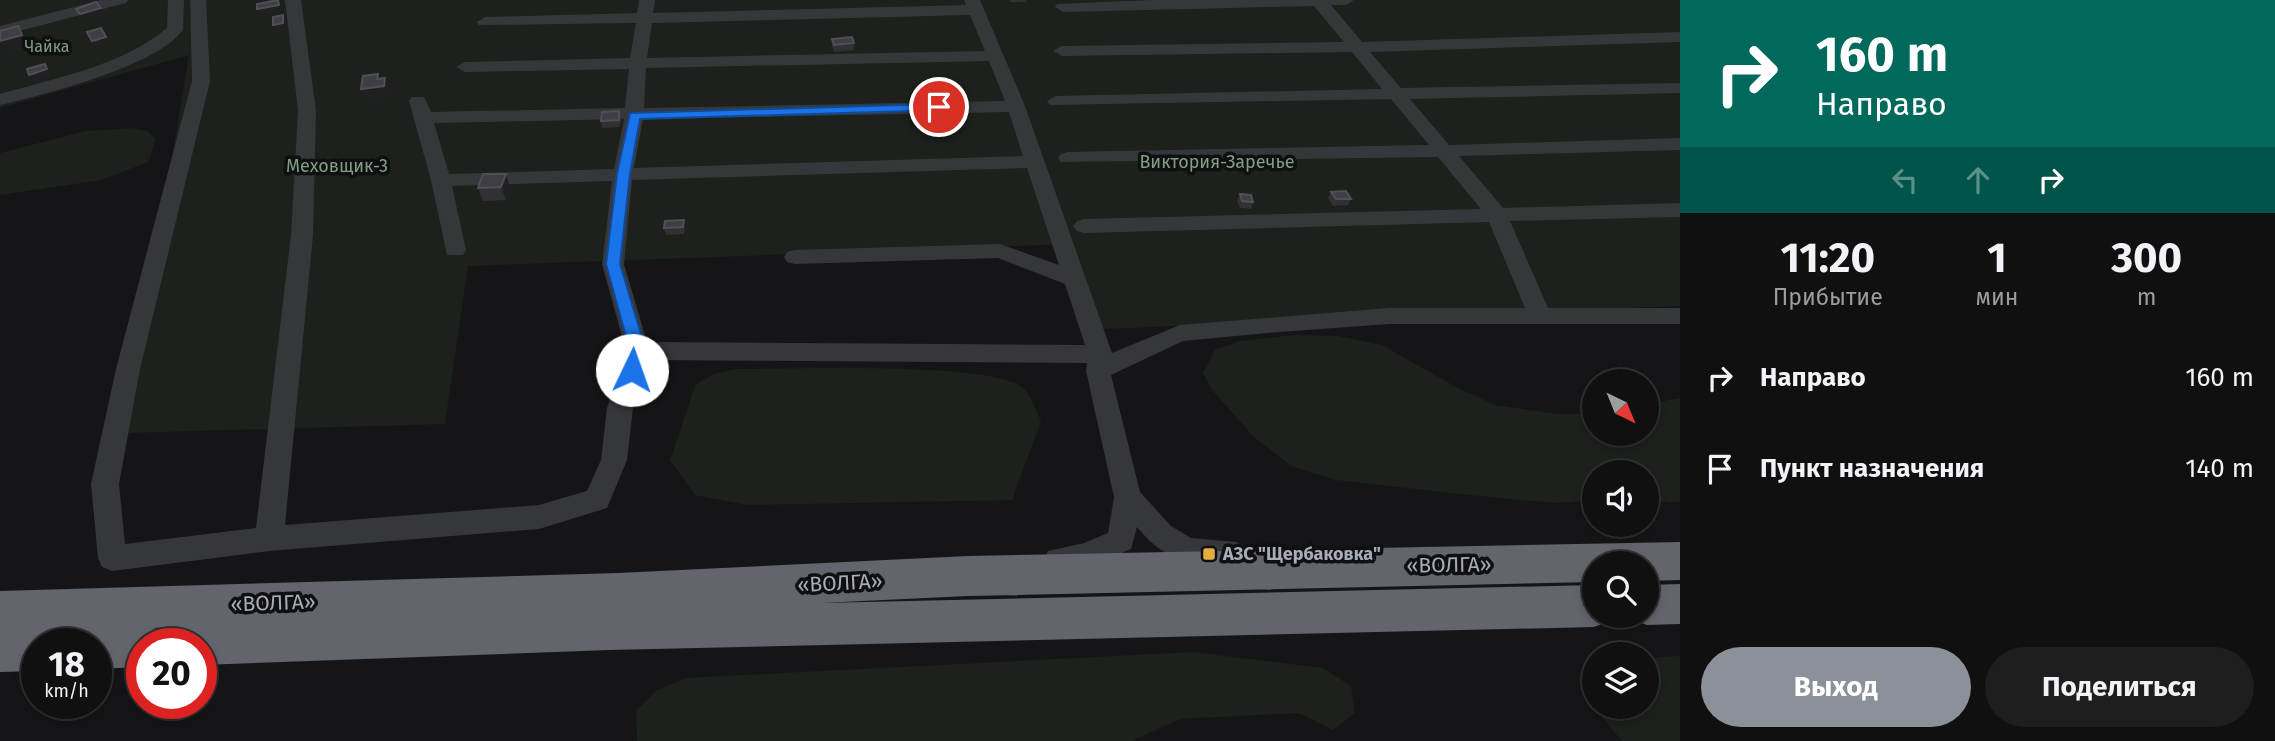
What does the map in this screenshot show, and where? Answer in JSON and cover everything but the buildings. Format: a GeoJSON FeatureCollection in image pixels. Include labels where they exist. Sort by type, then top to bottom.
{"type":"FeatureCollection","features":[{"type":"Feature","properties":{"kind":"highway","name":"«ВОЛГА»"},"geometry":{"type":"LineString","coordinates":[[0,612],[618,593],[968,576],[1680,561]]}},
{"type":"Feature","properties":{"kind":"highway"},"geometry":{"type":"LineString","coordinates":[[1659,605],[1680,604]]}},
{"type":"Feature","properties":{"kind":"highway","name":"«ВОЛГА»"},"geometry":{"type":"LineString","coordinates":[[217,643],[596,630],[1582,606]]}},
{"type":"Feature","properties":{"kind":"highway"},"geometry":{"type":"LineString","coordinates":[[0,650],[21,649]]}},
{"type":"Feature","properties":{"kind":"street"},"geometry":{"type":"LineString","coordinates":[[0,31],[120,0]]}},
{"type":"Feature","properties":{"kind":"street"},"geometry":{"type":"LineString","coordinates":[[0,100],[62,81],[159,44],[174,30],[176,0]]}},
{"type":"Feature","properties":{"kind":"street"},"geometry":{"type":"LineString","coordinates":[[198,0],[201,81],[128,369],[105,484],[112,558],[269,539],[539,517],[597,500],[614,460],[620,408],[638,351],[613,264],[634,116],[645,10]]}},
{"type":"Feature","properties":{"kind":"street"},"geometry":{"type":"LineString","coordinates":[[269,539],[288,384],[302,235],[307,110],[293,0]]}},
{"type":"Feature","properties":{"kind":"street"},"geometry":{"type":"LineString","coordinates":[[1318,0],[1497,215],[1540,316]]}},
{"type":"Feature","properties":{"kind":"street"},"geometry":{"type":"LineString","coordinates":[[1063,7],[1346,0]]}},
{"type":"Feature","properties":{"kind":"street"},"geometry":{"type":"LineString","coordinates":[[485,22],[645,10],[975,5],[1016,106],[1074,279],[1099,363],[1128,498],[1121,540],[1086,555],[968,576]]}},
{"type":"Feature","properties":{"kind":"street"},"geometry":{"type":"LineString","coordinates":[[1062,51],[1357,47],[1680,37]]}},
{"type":"Feature","properties":{"kind":"street"},"geometry":{"type":"LineString","coordinates":[[466,67],[997,56]]}},
{"type":"Feature","properties":{"kind":"street"},"geometry":{"type":"LineString","coordinates":[[1056,101],[1680,88]]}},
{"type":"Feature","properties":{"kind":"street"},"geometry":{"type":"LineString","coordinates":[[455,250],[441,180],[421,109],[634,116],[1016,106]]}},
{"type":"Feature","properties":{"kind":"street"},"geometry":{"type":"LineString","coordinates":[[1068,158],[1680,144]]}},
{"type":"Feature","properties":{"kind":"street"},"geometry":{"type":"LineString","coordinates":[[441,180],[1035,162]]}},
{"type":"Feature","properties":{"kind":"street"},"geometry":{"type":"LineString","coordinates":[[1084,226],[1680,210]]}},
{"type":"Feature","properties":{"kind":"street"},"geometry":{"type":"LineString","coordinates":[[795,257],[1000,251],[1074,279]]}},
{"type":"Feature","properties":{"kind":"street"},"geometry":{"type":"LineString","coordinates":[[638,351],[1099,363],[1180,333],[1389,316],[1680,316]]}},
{"type":"Feature","properties":{"kind":"street"},"geometry":{"type":"LineString","coordinates":[[1128,498],[1161,535],[1186,550],[1330,568]]}},
{"type":"Feature","properties":{"kind":"green space"},"geometry":{"type":"Polygon","coordinates":[[[0,0],[1680,0],[1680,306],[1103,329],[1073,244],[468,266],[445,424],[127,433],[189,55],[0,108],[0,0]]]}},
{"type":"Feature","properties":{"kind":"green space"},"geometry":{"type":"Polygon","coordinates":[[[132,128],[147,131],[156,139],[148,162],[102,180],[0,195],[0,153],[86,131],[132,128]]]}},
{"type":"Feature","properties":{"kind":"green space"},"geometry":{"type":"Polygon","coordinates":[[[1293,335],[1339,336],[1382,345],[1458,388],[1495,405],[1558,414],[1582,414],[1582,446],[1659,446],[1659,402],[1680,398],[1680,502],[1659,502],[1659,460],[1582,460],[1582,502],[1553,503],[1336,480],[1291,466],[1254,437],[1213,391],[1203,373],[1215,350],[1241,341],[1293,335]]]}},
{"type":"Feature","properties":{"kind":"green space"},"geometry":{"type":"Polygon","coordinates":[[[888,368],[933,370],[1005,379],[1023,388],[1041,421],[1012,500],[748,505],[695,495],[670,460],[695,385],[714,374],[737,369],[888,368]]]}},
{"type":"Feature","properties":{"kind":"green space"},"geometry":{"type":"Polygon","coordinates":[[[1193,652],[1323,668],[1351,686],[1355,713],[1333,730],[1299,713],[1180,719],[1132,741],[637,741],[636,711],[657,690],[686,678],[1193,652]]]}},
{"type":"Feature","properties":{"kind":"green space"},"geometry":{"type":"Polygon","coordinates":[[[1680,656],[1680,741],[1622,741],[1604,719],[1659,719],[1659,657],[1680,656]]]}},
{"type":"Feature","properties":{"kind":"place","name":"АЗС \"Щербаковка\""},"geometry":{"type":"Point","coordinates":[1209,554]}},
{"type":"Feature","properties":{"kind":"route"},"geometry":{"type":"LineString","coordinates":[[632,370],[638,351],[613,264],[634,116],[939,107]]}},
{"type":"Feature","properties":{"kind":"park label","name":"Чайка"},"geometry":{"type":"Point","coordinates":[47,46]}},
{"type":"Feature","properties":{"kind":"park label","name":"Виктория-Заречье"},"geometry":{"type":"Point","coordinates":[1217,162]}},
{"type":"Feature","properties":{"kind":"park label","name":"Меховщик-3"},"geometry":{"type":"Point","coordinates":[337,166]}}]}
